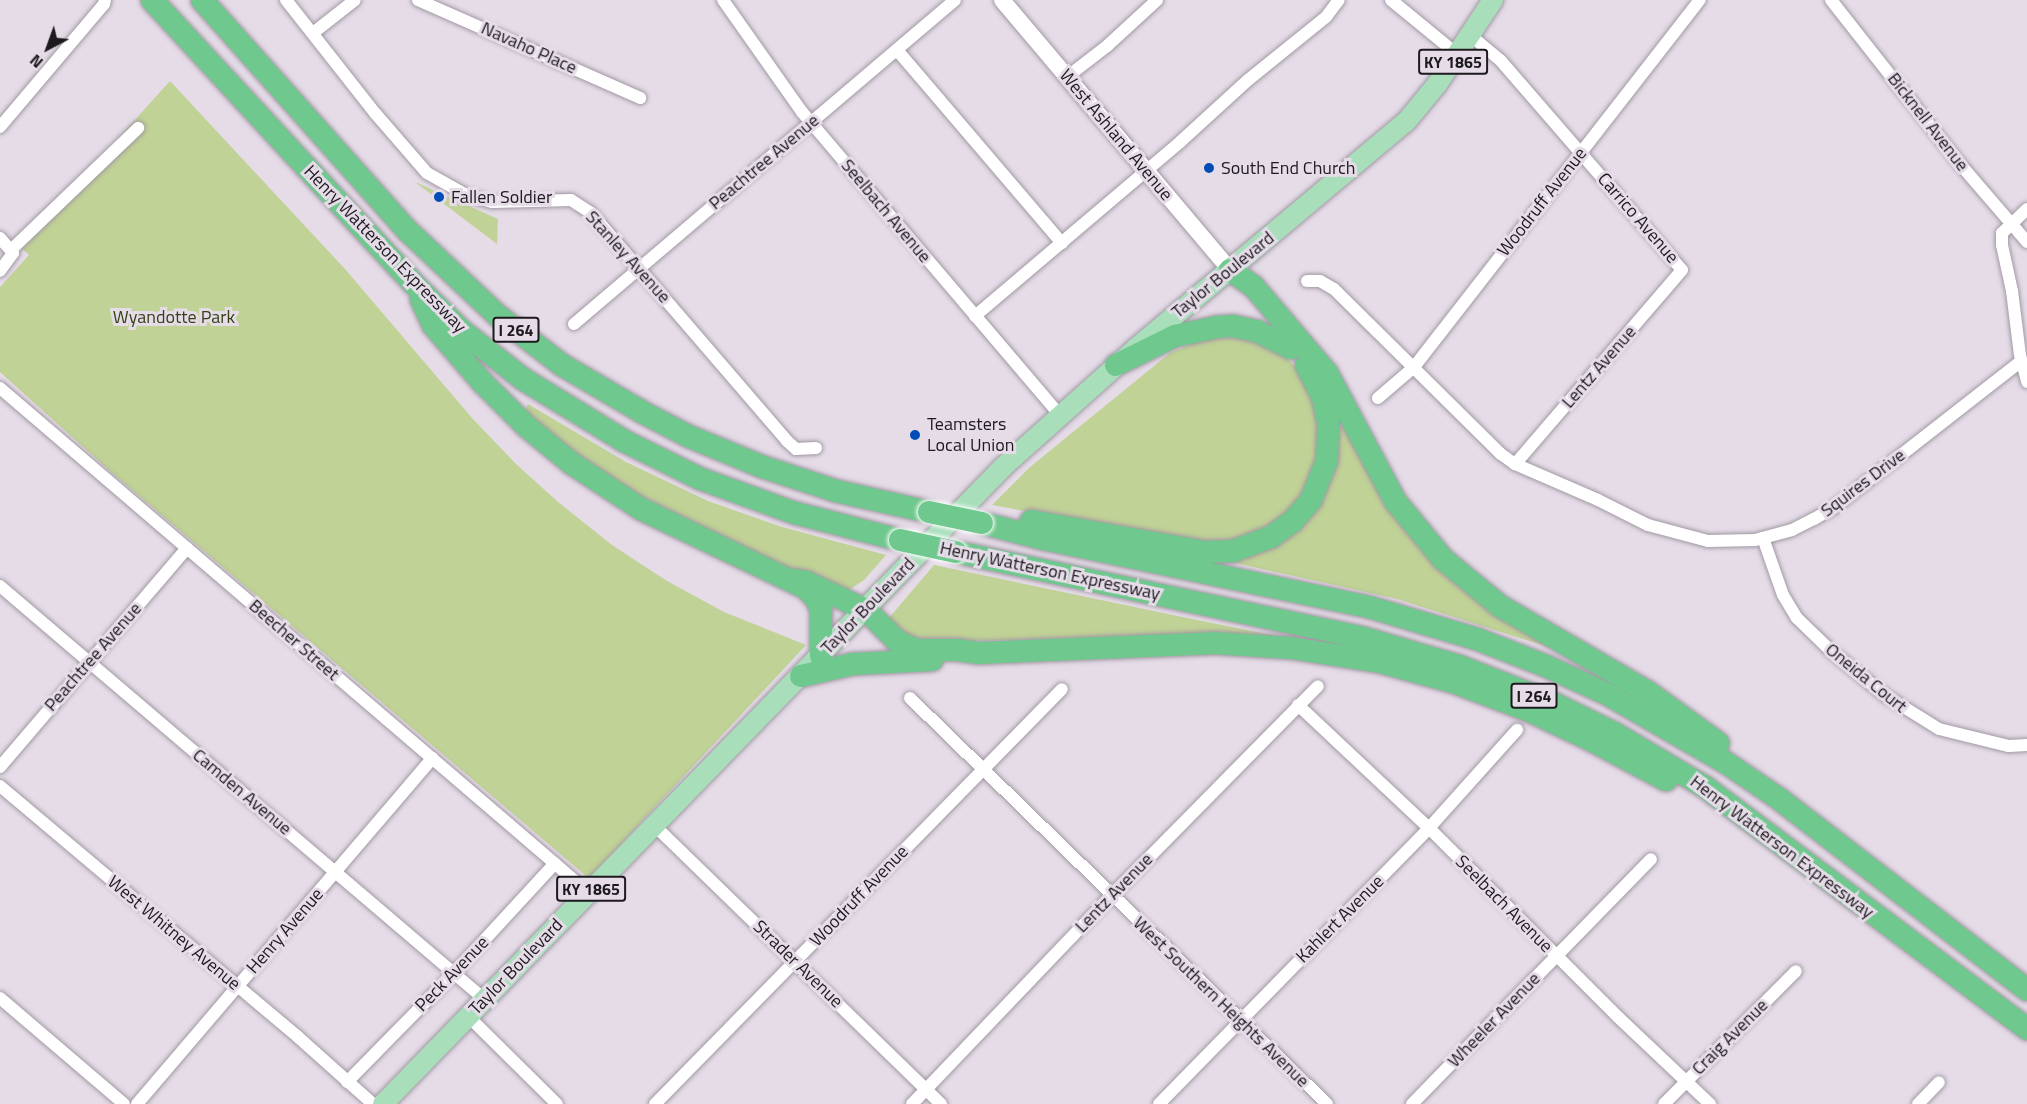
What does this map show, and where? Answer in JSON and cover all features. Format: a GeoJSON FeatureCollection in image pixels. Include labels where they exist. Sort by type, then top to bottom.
{"type":"FeatureCollection","features":[{"type":"Feature","properties":{"kind":"highway","name":"Henry Watterson Expressway"},"geometry":{"type":"LineString","coordinates":[[152,0],[414,284],[462,331],[555,401],[624,441],[700,479],[766,504],[826,522],[956,552],[1313,626],[1409,650],[1459,666],[1553,704],[1614,733],[1705,786],[2027,1029]]}},
{"type":"Feature","properties":{"kind":"highway","name":"Henry Watterson Expressway"},"geometry":{"type":"LineString","coordinates":[[202,0],[416,239],[497,315],[562,365],[642,412],[752,463],[836,491],[1044,539],[1369,607],[1477,639],[1545,666],[1607,694],[1671,728],[1778,798],[2027,990]]}},
{"type":"Feature","properties":{"kind":"highway"},"geometry":{"type":"LineString","coordinates":[[982,523],[996,515],[1205,552],[1233,551],[1271,537],[1292,522],[1311,500],[1324,471],[1329,440],[1327,414],[1315,380],[1242,290],[1230,270]]}},
{"type":"Feature","properties":{"kind":"highway"},"geometry":{"type":"LineString","coordinates":[[1230,270],[1254,288],[1327,373],[1396,502],[1443,559],[1500,606],[1678,712],[1735,756],[1778,798]]}},
{"type":"Feature","properties":{"kind":"highway"},"geometry":{"type":"LineString","coordinates":[[414,284],[433,325],[498,399],[556,452],[641,509],[795,580],[806,588],[817,600],[821,611],[820,656]]}},
{"type":"Feature","properties":{"kind":"highway"},"geometry":{"type":"LineString","coordinates":[[1116,365],[1175,336],[1209,328],[1233,326],[1257,332],[1291,348]]}},
{"type":"Feature","properties":{"kind":"highway"},"geometry":{"type":"LineString","coordinates":[[795,580],[806,582],[866,610],[904,645],[916,650],[957,650],[978,653],[1213,643],[1291,648],[1380,662],[1456,683],[1530,711],[1646,769],[1735,824],[1779,842]]}},
{"type":"Feature","properties":{"kind":"highway"},"geometry":{"type":"LineString","coordinates":[[801,676],[853,664],[958,658],[978,653]]}},
{"type":"Feature","properties":{"kind":"main road","name":"Taylor Boulevard"},"geometry":{"type":"LineString","coordinates":[[383,1104],[989,481],[1116,365],[1406,122],[1458,55],[1493,0]]}},
{"type":"Feature","properties":{"kind":"street"},"geometry":{"type":"LineString","coordinates":[[0,127],[105,0]]}},
{"type":"Feature","properties":{"kind":"street","name":"Stanley Avenue"},"geometry":{"type":"LineString","coordinates":[[286,0],[375,113],[427,173],[468,196],[492,202],[571,200],[591,213],[787,441],[796,449],[808,451],[816,448]]}},
{"type":"Feature","properties":{"kind":"street"},"geometry":{"type":"LineString","coordinates":[[313,33],[355,0]]}},
{"type":"Feature","properties":{"kind":"street","name":"Navaho Place"},"geometry":{"type":"LineString","coordinates":[[418,0],[640,98]]}},
{"type":"Feature","properties":{"kind":"street","name":"Seelbach Avenue"},"geometry":{"type":"LineString","coordinates":[[723,0],[811,122],[1060,415]]}},
{"type":"Feature","properties":{"kind":"street","name":"Peachtree Avenue"},"geometry":{"type":"LineString","coordinates":[[574,324],[954,0]]}},
{"type":"Feature","properties":{"kind":"street","name":"West Ashland Avenue"},"geometry":{"type":"LineString","coordinates":[[1002,0],[1230,270]]}},
{"type":"Feature","properties":{"kind":"street"},"geometry":{"type":"LineString","coordinates":[[1066,77],[1107,46],[1157,0]]}},
{"type":"Feature","properties":{"kind":"street"},"geometry":{"type":"LineString","coordinates":[[975,316],[1146,171],[1248,80],[1326,17],[1339,0]]}},
{"type":"Feature","properties":{"kind":"street"},"geometry":{"type":"LineString","coordinates":[[1391,0],[1458,55]]}},
{"type":"Feature","properties":{"kind":"street","name":"Woodruff Avenue"},"geometry":{"type":"LineString","coordinates":[[1378,398],[1414,367],[1700,0]]}},
{"type":"Feature","properties":{"kind":"street","name":"Bicknell Avenue"},"geometry":{"type":"LineString","coordinates":[[1830,0],[2010,225],[2027,242]]}},
{"type":"Feature","properties":{"kind":"street","name":"Carrico Avenue"},"geometry":{"type":"LineString","coordinates":[[1470,35],[1501,61],[1682,270]]}},
{"type":"Feature","properties":{"kind":"street"},"geometry":{"type":"LineString","coordinates":[[897,50],[1062,243]]}},
{"type":"Feature","properties":{"kind":"street"},"geometry":{"type":"LineString","coordinates":[[0,271],[12,251],[138,128]]}},
{"type":"Feature","properties":{"kind":"street"},"geometry":{"type":"LineString","coordinates":[[2027,209],[2002,233],[2021,361],[2027,382]]}},
{"type":"Feature","properties":{"kind":"street"},"geometry":{"type":"LineString","coordinates":[[0,237],[12,251]]}},
{"type":"Feature","properties":{"kind":"street","name":"Lentz Avenue"},"geometry":{"type":"LineString","coordinates":[[1515,464],[1682,270]]}},
{"type":"Feature","properties":{"kind":"street"},"geometry":{"type":"LineString","coordinates":[[1307,281],[1320,281],[1334,289],[1501,454],[1515,464]]}},
{"type":"Feature","properties":{"kind":"street","name":"Squires Drive"},"geometry":{"type":"LineString","coordinates":[[1515,464],[1648,525],[1669,532],[1708,541],[1763,538],[1792,530],[1833,508],[2021,361]]}},
{"type":"Feature","properties":{"kind":"street","name":"Beecher Street"},"geometry":{"type":"LineString","coordinates":[[0,388],[588,892]]}},
{"type":"Feature","properties":{"kind":"street","name":"Oneida Court"},"geometry":{"type":"LineString","coordinates":[[1763,538],[1783,595],[1797,618],[1832,652],[1886,696],[1919,719],[1939,729],[2009,746],[2027,745]]}},
{"type":"Feature","properties":{"kind":"street","name":"Peachtree Avenue"},"geometry":{"type":"LineString","coordinates":[[0,766],[187,548]]}},
{"type":"Feature","properties":{"kind":"street","name":"Camden Avenue"},"geometry":{"type":"LineString","coordinates":[[0,585],[484,999]]}},
{"type":"Feature","properties":{"kind":"street","name":"Lentz Avenue"},"geometry":{"type":"LineString","coordinates":[[912,1104],[1112,895],[1318,686]]}},
{"type":"Feature","properties":{"kind":"street","name":"Woodruff Avenue"},"geometry":{"type":"LineString","coordinates":[[655,1104],[1062,689]]}},
{"type":"Feature","properties":{"kind":"street","name":"West Southern Heights Avenue"},"geometry":{"type":"LineString","coordinates":[[910,698],[1327,1104]]}},
{"type":"Feature","properties":{"kind":"street","name":"Seelbach Avenue"},"geometry":{"type":"LineString","coordinates":[[1298,705],[1429,828],[1556,956],[1710,1104]]}},
{"type":"Feature","properties":{"kind":"street","name":"Kahlert Avenue"},"geometry":{"type":"LineString","coordinates":[[1159,1104],[1429,828],[1517,730]]}},
{"type":"Feature","properties":{"kind":"street","name":"Henry Avenue"},"geometry":{"type":"LineString","coordinates":[[137,1104],[433,758]]}},
{"type":"Feature","properties":{"kind":"street","name":"West Whitney Avenue"},"geometry":{"type":"LineString","coordinates":[[0,786],[298,1037],[373,1104]]}},
{"type":"Feature","properties":{"kind":"street","name":"Strader Avenue"},"geometry":{"type":"LineString","coordinates":[[655,826],[941,1104]]}},
{"type":"Feature","properties":{"kind":"street","name":"Wheeler Avenue"},"geometry":{"type":"LineString","coordinates":[[1412,1104],[1651,859]]}},
{"type":"Feature","properties":{"kind":"street","name":"Peck Avenue"},"geometry":{"type":"LineString","coordinates":[[347,1082],[454,973],[555,863]]}},
{"type":"Feature","properties":{"kind":"street","name":"Craig Avenue"},"geometry":{"type":"LineString","coordinates":[[1664,1104],[1796,971]]}},
{"type":"Feature","properties":{"kind":"street"},"geometry":{"type":"LineString","coordinates":[[0,998],[124,1104]]}},
{"type":"Feature","properties":{"kind":"street"},"geometry":{"type":"LineString","coordinates":[[468,1016],[557,1104]]}},
{"type":"Feature","properties":{"kind":"street"},"geometry":{"type":"LineString","coordinates":[[1918,1104],[1939,1082]]}},
{"type":"Feature","properties":{"kind":"green space","name":"Wyandotte Park"},"geometry":{"type":"Polygon","coordinates":[[[170,81],[345,269],[472,418],[516,464],[558,502],[612,545],[667,581],[724,612],[806,645],[589,878],[584,878],[585,875],[112,473],[0,372],[0,287],[29,255],[20,247],[170,81]]]}},
{"type":"Feature","properties":{"kind":"green space"},"geometry":{"type":"Polygon","coordinates":[[[415,182],[498,219],[497,244],[415,182]]]}},
{"type":"Feature","properties":{"kind":"green space"},"geometry":{"type":"Polygon","coordinates":[[[1243,337],[1283,355],[1294,365],[1311,389],[1322,443],[1307,491],[1289,513],[1253,537],[1204,544],[992,505],[1030,467],[1170,353],[1203,339],[1243,337]]]}},
{"type":"Feature","properties":{"kind":"green space"},"geometry":{"type":"Polygon","coordinates":[[[528,404],[626,462],[708,501],[782,527],[886,555],[864,580],[845,593],[690,524],[617,485],[524,413],[528,404]]]}},
{"type":"Feature","properties":{"kind":"green space"},"geometry":{"type":"Polygon","coordinates":[[[1341,426],[1349,431],[1382,491],[1561,651],[1397,599],[1226,561],[1277,543],[1341,426]]]}},
{"type":"Feature","properties":{"kind":"green space"},"geometry":{"type":"Polygon","coordinates":[[[934,565],[1292,639],[1180,636],[921,642],[909,639],[888,619],[934,565]]]}},
{"type":"Feature","properties":{"kind":"place","name":"South End Church"},"geometry":{"type":"Point","coordinates":[1209,168]}},
{"type":"Feature","properties":{"kind":"place","name":"Fallen Soldier"},"geometry":{"type":"Point","coordinates":[439,197]}},
{"type":"Feature","properties":{"kind":"place","name":"Teamsters Local Union"},"geometry":{"type":"Point","coordinates":[915,435]}}]}
